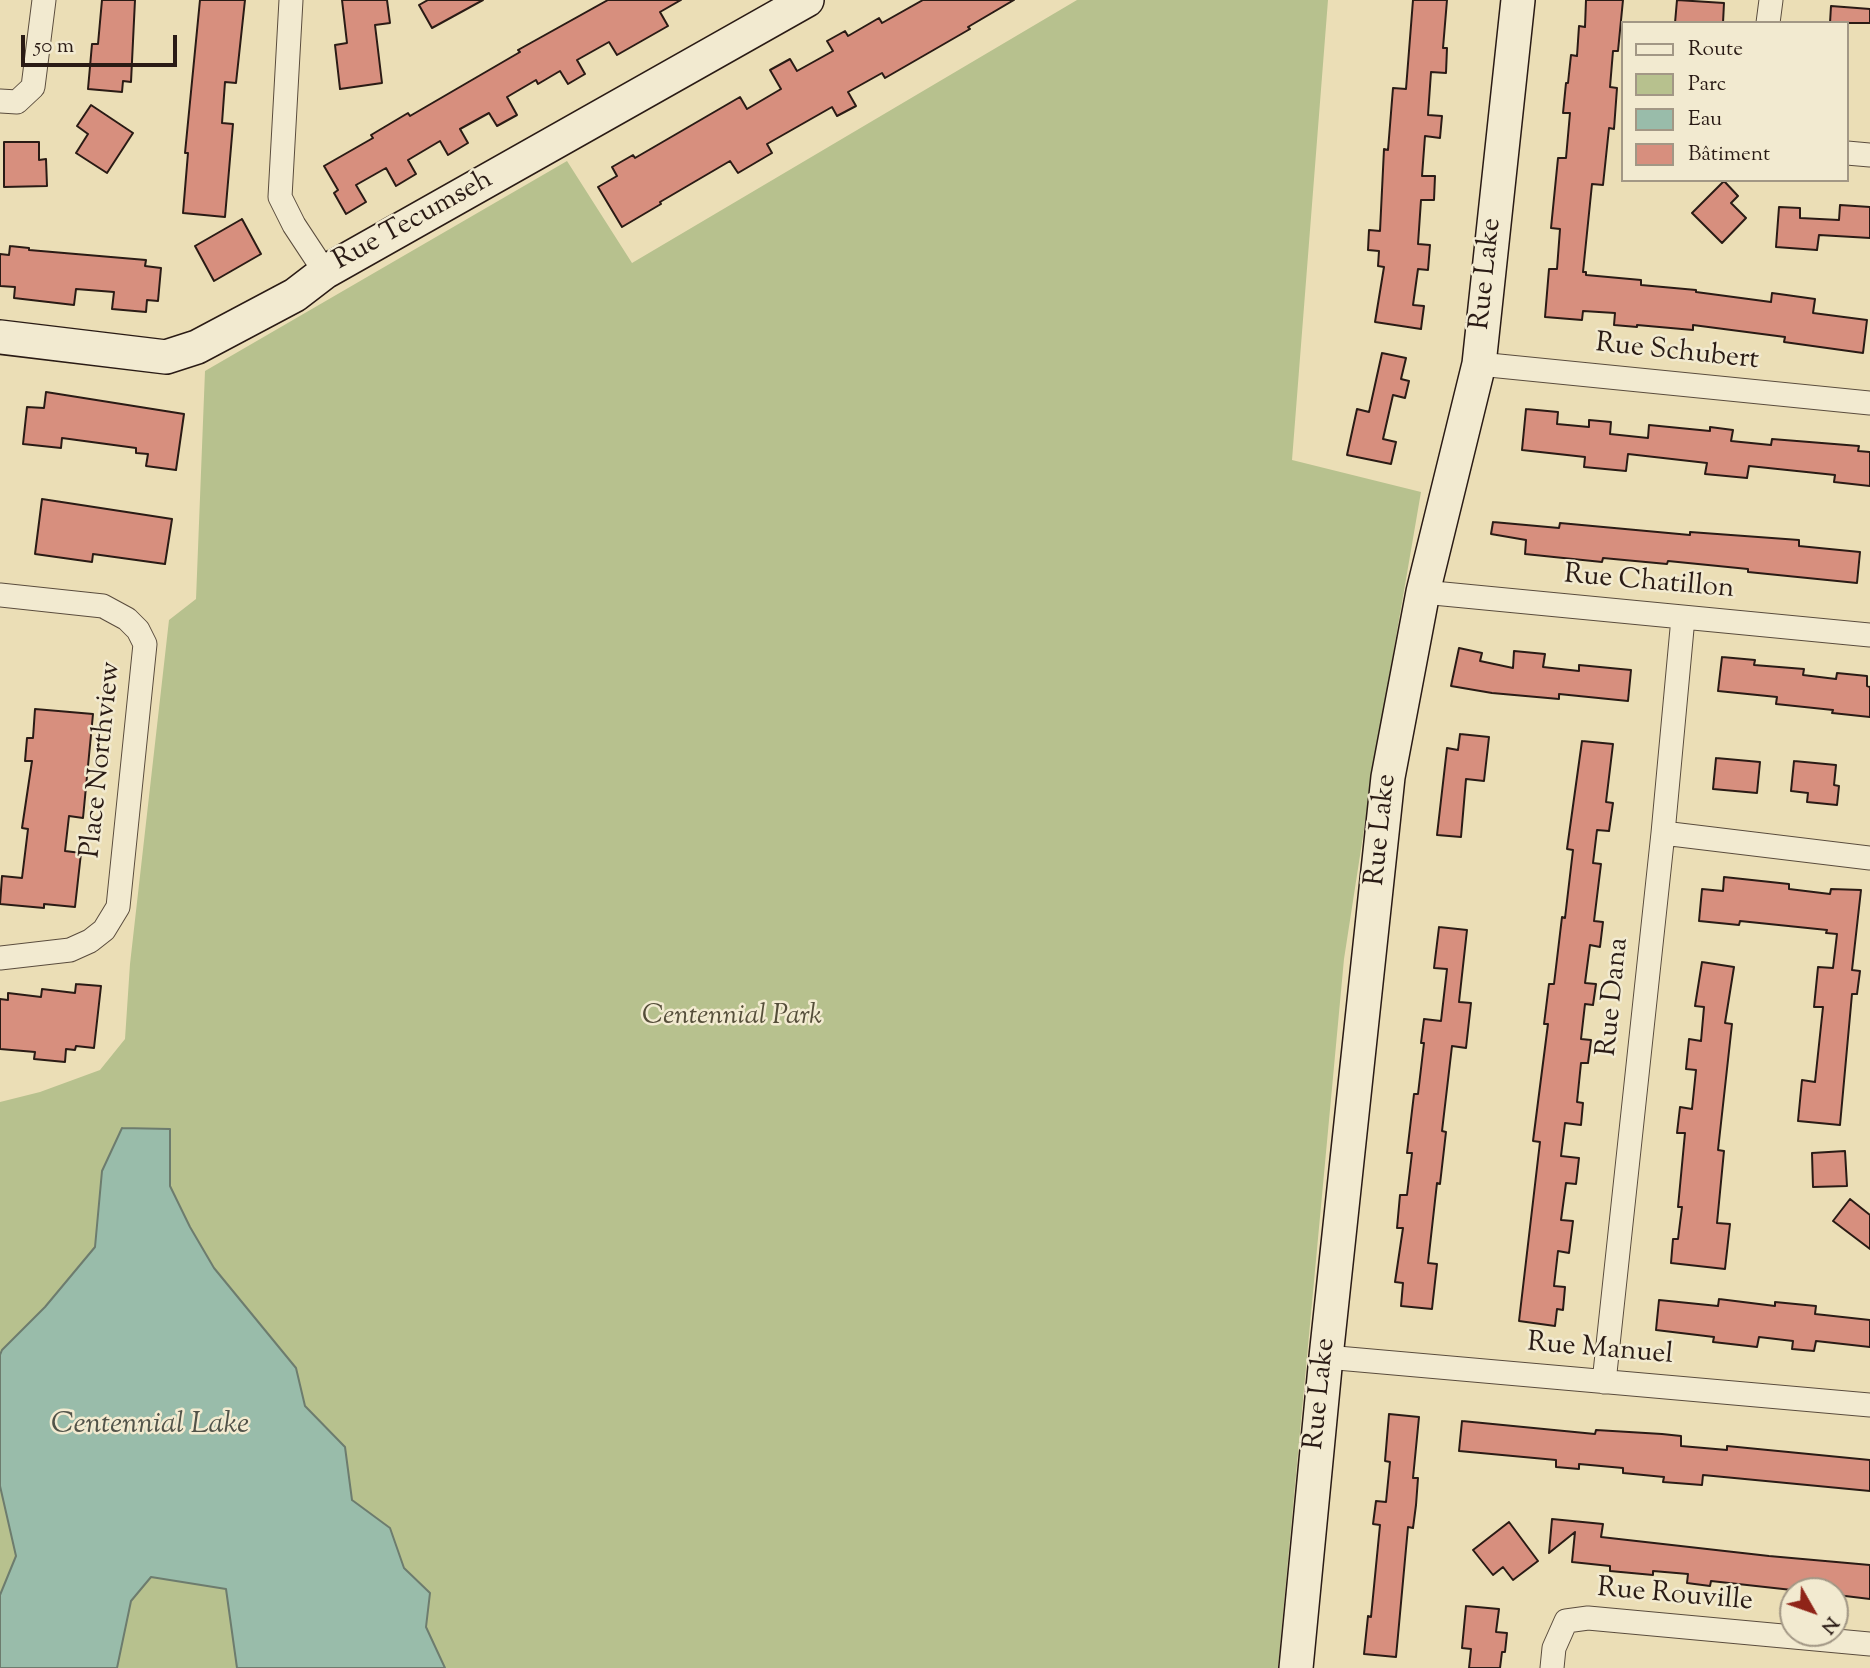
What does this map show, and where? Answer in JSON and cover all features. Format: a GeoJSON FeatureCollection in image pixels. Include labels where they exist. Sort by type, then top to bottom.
{"type":"FeatureCollection","features":[{"type":"Feature","properties":{"kind":"street"},"geometry":{"type":"LineString","coordinates":[[0,101],[17,102],[33,87],[44,0]]}},
{"type":"Feature","properties":{"kind":"street"},"geometry":{"type":"LineString","coordinates":[[291,0],[280,197],[294,225],[325,272]]}},
{"type":"Feature","properties":{"kind":"street","name":"Rue Tecumseh"},"geometry":{"type":"LineString","coordinates":[[0,337],[166,357],[197,347],[295,295],[325,272],[807,0]]}},
{"type":"Feature","properties":{"kind":"street","name":"Rue Lake"},"geometry":{"type":"LineString","coordinates":[[1296,1668],[1388,776],[1423,592],[1479,364],[1518,0]]}},
{"type":"Feature","properties":{"kind":"street"},"geometry":{"type":"LineString","coordinates":[[1768,21],[1771,0]]}},
{"type":"Feature","properties":{"kind":"street"},"geometry":{"type":"LineString","coordinates":[[1849,153],[1870,155]]}},
{"type":"Feature","properties":{"kind":"street","name":"Rue Schubert"},"geometry":{"type":"LineString","coordinates":[[1479,364],[1870,403]]}},
{"type":"Feature","properties":{"kind":"street","name":"Rue Chatillon"},"geometry":{"type":"LineString","coordinates":[[1423,592],[1870,635]]}},
{"type":"Feature","properties":{"kind":"street","name":"Place Northview"},"geometry":{"type":"LineString","coordinates":[[0,595],[103,606],[127,619],[138,630],[145,645],[118,907],[104,930],[90,941],[70,950],[0,958]]}},
{"type":"Feature","properties":{"kind":"street","name":"Rue Dana"},"geometry":{"type":"LineString","coordinates":[[1604,1382],[1663,833],[1683,618]]}},
{"type":"Feature","properties":{"kind":"street"},"geometry":{"type":"LineString","coordinates":[[1663,833],[1870,858]]}},
{"type":"Feature","properties":{"kind":"street","name":"Rue Manuel"},"geometry":{"type":"LineString","coordinates":[[1326,1357],[1870,1405]]}},
{"type":"Feature","properties":{"kind":"street","name":"Rue Rouville"},"geometry":{"type":"LineString","coordinates":[[1552,1668],[1553,1648],[1566,1621],[1588,1618],[1870,1644]]}},
{"type":"Feature","properties":{"kind":"green space","name":"Centennial Park"},"geometry":{"type":"Polygon","coordinates":[[[1077,0],[1328,0],[1292,460],[1421,492],[1344,959],[1278,1668],[0,1668],[0,1102],[40,1092],[100,1070],[125,1039],[130,964],[169,620],[196,599],[205,371],[567,161],[632,263],[1077,0]]]}},
{"type":"Feature","properties":{"kind":"water","name":"Centennial Lake"},"geometry":{"type":"Polygon","coordinates":[[[122,1128],[170,1129],[170,1186],[190,1227],[214,1268],[296,1368],[305,1406],[345,1447],[352,1500],[390,1528],[404,1568],[430,1593],[426,1627],[445,1668],[237,1668],[226,1589],[151,1577],[131,1601],[117,1668],[0,1668],[0,1595],[16,1556],[0,1486],[0,1355],[95,1247],[102,1171],[122,1128]]]}},
{"type":"Feature","properties":{"kind":"building"},"geometry":{"type":"Polygon","coordinates":[[[102,0],[135,0],[131,82],[123,81],[122,92],[88,89],[92,44],[98,44],[102,0]]]}},
{"type":"Feature","properties":{"kind":"building"},"geometry":{"type":"Polygon","coordinates":[[[200,0],[245,0],[236,83],[225,82],[222,123],[233,124],[225,217],[183,213],[188,153],[185,153],[200,0]]]}},
{"type":"Feature","properties":{"kind":"building"},"geometry":{"type":"Polygon","coordinates":[[[342,0],[387,0],[390,23],[375,25],[382,83],[340,89],[335,45],[347,43],[342,0]]]}},
{"type":"Feature","properties":{"kind":"building"},"geometry":{"type":"Polygon","coordinates":[[[428,0],[483,0],[432,28],[419,5],[428,0]]]}},
{"type":"Feature","properties":{"kind":"building"},"geometry":{"type":"Polygon","coordinates":[[[608,0],[681,0],[660,12],[668,26],[617,55],[609,42],[577,60],[585,74],[568,84],[560,71],[538,84],[536,80],[507,97],[517,115],[497,126],[489,113],[460,129],[468,143],[448,155],[440,141],[408,160],[416,174],[396,186],[386,168],[356,185],[366,202],[346,214],[334,193],[338,190],[324,166],[373,138],[371,135],[408,113],[410,116],[520,52],[518,50],[608,0]]]}},
{"type":"Feature","properties":{"kind":"building"},"geometry":{"type":"Polygon","coordinates":[[[923,0],[1014,0],[885,78],[882,73],[848,92],[856,106],[837,116],[832,107],[767,144],[772,153],[738,173],[730,161],[622,227],[598,187],[617,176],[612,167],[633,155],[635,158],[740,97],[747,109],[781,89],[770,70],[790,59],[797,71],[833,51],[827,41],[845,31],[848,36],[879,18],[882,23],[923,0]]]}},
{"type":"Feature","properties":{"kind":"building"},"geometry":{"type":"Polygon","coordinates":[[[1413,0],[1447,0],[1443,48],[1447,48],[1446,73],[1431,72],[1428,115],[1442,116],[1440,138],[1425,136],[1422,176],[1435,176],[1434,200],[1421,200],[1418,244],[1430,245],[1428,270],[1418,269],[1413,305],[1424,306],[1421,329],[1375,322],[1384,267],[1378,266],[1379,251],[1368,250],[1369,230],[1380,231],[1384,149],[1388,150],[1393,88],[1406,89],[1413,0]]]}},
{"type":"Feature","properties":{"kind":"building"},"geometry":{"type":"Polygon","coordinates":[[[1586,0],[1623,0],[1618,51],[1613,51],[1610,87],[1617,88],[1614,129],[1609,128],[1603,185],[1592,184],[1583,272],[1586,272],[1586,275],[1641,280],[1641,285],[1696,290],[1771,302],[1772,293],[1815,299],[1813,313],[1867,320],[1863,353],[1784,342],[1785,337],[1693,325],[1693,330],[1614,325],[1615,313],[1583,311],[1582,320],[1545,317],[1549,269],[1557,269],[1560,229],[1551,228],[1558,158],[1566,158],[1570,113],[1563,113],[1566,83],[1571,55],[1577,56],[1579,26],[1585,27],[1586,0]]]}},
{"type":"Feature","properties":{"kind":"building"},"geometry":{"type":"Polygon","coordinates":[[[1677,0],[1724,3],[1723,21],[1675,21],[1677,0]]]}},
{"type":"Feature","properties":{"kind":"building"},"geometry":{"type":"Polygon","coordinates":[[[1831,6],[1870,9],[1870,23],[1830,21],[1831,6]]]}},
{"type":"Feature","properties":{"kind":"building"},"geometry":{"type":"Polygon","coordinates":[[[91,105],[133,133],[107,173],[76,153],[88,134],[77,126],[91,105]]]}},
{"type":"Feature","properties":{"kind":"building"},"geometry":{"type":"Polygon","coordinates":[[[4,142],[39,142],[39,160],[46,159],[47,186],[4,187],[4,142]]]}},
{"type":"Feature","properties":{"kind":"building"},"geometry":{"type":"Polygon","coordinates":[[[1725,182],[1738,196],[1731,203],[1746,218],[1722,243],[1692,213],[1725,182]]]}},
{"type":"Feature","properties":{"kind":"building"},"geometry":{"type":"Polygon","coordinates":[[[1840,205],[1870,207],[1870,238],[1819,235],[1817,250],[1776,247],[1779,207],[1800,208],[1800,218],[1839,220],[1840,205]]]}},
{"type":"Feature","properties":{"kind":"building"},"geometry":{"type":"Polygon","coordinates":[[[242,219],[261,254],[214,281],[195,246],[242,219]]]}},
{"type":"Feature","properties":{"kind":"building"},"geometry":{"type":"Polygon","coordinates":[[[10,246],[146,260],[145,266],[161,268],[158,301],[147,300],[146,312],[112,309],[114,292],[76,289],[74,305],[14,298],[15,287],[0,286],[0,254],[9,255],[10,246]]]}},
{"type":"Feature","properties":{"kind":"building"},"geometry":{"type":"Polygon","coordinates":[[[1382,353],[1406,358],[1401,379],[1409,381],[1405,398],[1393,395],[1383,439],[1396,442],[1391,464],[1347,455],[1357,409],[1369,412],[1382,353]]]}},
{"type":"Feature","properties":{"kind":"building"},"geometry":{"type":"Polygon","coordinates":[[[46,392],[184,414],[176,470],[146,466],[148,454],[136,453],[136,448],[62,438],[61,448],[23,444],[27,407],[44,408],[46,392]]]}},
{"type":"Feature","properties":{"kind":"building"},"geometry":{"type":"Polygon","coordinates":[[[1526,409],[1558,412],[1557,424],[1589,427],[1589,420],[1611,422],[1610,434],[1648,438],[1649,425],[1710,431],[1710,427],[1733,430],[1731,441],[1771,445],[1772,439],[1859,446],[1858,451],[1870,452],[1870,486],[1834,482],[1835,475],[1749,466],[1747,478],[1705,474],[1707,463],[1628,454],[1626,471],[1584,467],[1585,457],[1522,450],[1526,409]]]}},
{"type":"Feature","properties":{"kind":"building"},"geometry":{"type":"Polygon","coordinates":[[[42,499],[172,519],[165,564],[93,554],[92,562],[35,554],[42,499]]]}},
{"type":"Feature","properties":{"kind":"building"},"geometry":{"type":"Polygon","coordinates":[[[1493,522],[1559,528],[1560,523],[1690,535],[1690,532],[1799,540],[1799,546],[1860,552],[1857,583],[1668,561],[1667,564],[1603,558],[1602,562],[1525,554],[1526,540],[1491,534],[1493,522]]]}},
{"type":"Feature","properties":{"kind":"building"},"geometry":{"type":"Polygon","coordinates":[[[1459,648],[1482,653],[1480,661],[1513,668],[1514,651],[1545,654],[1543,667],[1579,671],[1579,665],[1631,670],[1628,701],[1559,694],[1559,699],[1451,686],[1459,648]]]}},
{"type":"Feature","properties":{"kind":"building"},"geometry":{"type":"Polygon","coordinates":[[[1722,657],[1755,660],[1754,665],[1804,669],[1803,675],[1836,679],[1837,673],[1867,676],[1867,686],[1870,687],[1870,717],[1776,704],[1777,697],[1718,691],[1722,657]]]}},
{"type":"Feature","properties":{"kind":"building"},"geometry":{"type":"Polygon","coordinates":[[[35,709],[93,714],[83,818],[69,816],[65,851],[81,853],[75,907],[44,904],[44,908],[0,904],[2,876],[22,878],[28,829],[22,828],[32,761],[25,761],[27,738],[33,738],[35,709]]]}},
{"type":"Feature","properties":{"kind":"building"},"geometry":{"type":"Polygon","coordinates":[[[1460,734],[1489,737],[1484,781],[1466,779],[1461,837],[1437,835],[1447,748],[1458,750],[1460,734]]]}},
{"type":"Feature","properties":{"kind":"building"},"geometry":{"type":"Polygon","coordinates":[[[1582,741],[1613,744],[1606,802],[1613,803],[1609,831],[1597,830],[1593,863],[1601,864],[1594,921],[1603,922],[1600,947],[1590,945],[1585,983],[1596,984],[1593,1005],[1585,1004],[1581,1039],[1591,1040],[1588,1063],[1581,1063],[1577,1102],[1583,1103],[1581,1125],[1565,1123],[1561,1156],[1579,1158],[1576,1184],[1566,1183],[1561,1220],[1573,1221],[1569,1253],[1558,1251],[1554,1286],[1565,1287],[1563,1310],[1557,1309],[1555,1326],[1519,1321],[1540,1142],[1533,1141],[1548,1024],[1544,1024],[1549,984],[1554,984],[1562,917],[1565,918],[1573,850],[1567,849],[1582,741]]]}},
{"type":"Feature","properties":{"kind":"building"},"geometry":{"type":"Polygon","coordinates":[[[1716,758],[1760,762],[1757,793],[1713,789],[1716,758]]]}},
{"type":"Feature","properties":{"kind":"building"},"geometry":{"type":"Polygon","coordinates":[[[1794,761],[1836,765],[1834,785],[1839,786],[1837,805],[1807,802],[1808,793],[1791,791],[1794,761]]]}},
{"type":"Feature","properties":{"kind":"building"},"geometry":{"type":"Polygon","coordinates":[[[1724,877],[1789,884],[1789,889],[1830,894],[1831,889],[1861,890],[1852,970],[1860,971],[1857,994],[1852,994],[1840,1125],[1798,1121],[1802,1080],[1815,1082],[1823,1007],[1814,1007],[1818,967],[1833,968],[1837,934],[1826,933],[1827,930],[1740,921],[1739,925],[1699,921],[1702,889],[1723,891],[1724,877]]]}},
{"type":"Feature","properties":{"kind":"building"},"geometry":{"type":"Polygon","coordinates":[[[1439,927],[1467,930],[1459,1002],[1471,1003],[1466,1048],[1452,1046],[1442,1131],[1446,1132],[1428,1263],[1437,1264],[1432,1309],[1401,1306],[1403,1283],[1395,1282],[1403,1228],[1397,1228],[1400,1195],[1407,1195],[1412,1153],[1407,1153],[1414,1094],[1418,1094],[1424,1019],[1441,1021],[1447,969],[1434,968],[1439,927]]]}},
{"type":"Feature","properties":{"kind":"building"},"geometry":{"type":"Polygon","coordinates":[[[1702,962],[1734,967],[1725,1023],[1732,1024],[1718,1150],[1724,1151],[1717,1223],[1730,1224],[1725,1269],[1671,1263],[1673,1239],[1678,1239],[1682,1207],[1678,1207],[1685,1133],[1677,1133],[1680,1107],[1692,1109],[1696,1070],[1686,1069],[1689,1039],[1701,1041],[1704,1007],[1695,1006],[1702,962]]]}},
{"type":"Feature","properties":{"kind":"building"},"geometry":{"type":"Polygon","coordinates":[[[76,984],[101,986],[94,1048],[76,1046],[75,1050],[66,1049],[65,1062],[34,1059],[35,1052],[0,1049],[0,999],[8,1000],[8,993],[41,997],[42,989],[75,993],[76,984]]]}},
{"type":"Feature","properties":{"kind":"building"},"geometry":{"type":"Polygon","coordinates":[[[1845,1151],[1847,1186],[1813,1187],[1812,1153],[1845,1151]]]}},
{"type":"Feature","properties":{"kind":"building"},"geometry":{"type":"Polygon","coordinates":[[[1850,1199],[1870,1215],[1870,1249],[1833,1221],[1850,1199]]]}},
{"type":"Feature","properties":{"kind":"building"},"geometry":{"type":"Polygon","coordinates":[[[1719,1299],[1775,1306],[1775,1302],[1816,1306],[1815,1314],[1870,1320],[1870,1347],[1816,1341],[1814,1351],[1792,1349],[1793,1341],[1759,1337],[1757,1347],[1713,1342],[1714,1337],[1656,1330],[1659,1300],[1718,1306],[1719,1299]]]}},
{"type":"Feature","properties":{"kind":"building"},"geometry":{"type":"Polygon","coordinates":[[[1389,1414],[1419,1417],[1413,1478],[1418,1478],[1416,1505],[1413,1528],[1408,1527],[1396,1657],[1364,1654],[1368,1616],[1371,1617],[1380,1525],[1373,1524],[1376,1501],[1386,1502],[1390,1462],[1385,1461],[1389,1414]]]}},
{"type":"Feature","properties":{"kind":"building"},"geometry":{"type":"Polygon","coordinates":[[[1462,1421],[1595,1434],[1596,1430],[1662,1434],[1681,1436],[1681,1446],[1727,1450],[1727,1446],[1870,1460],[1870,1491],[1703,1475],[1702,1485],[1663,1482],[1664,1477],[1623,1473],[1623,1468],[1579,1464],[1579,1469],[1556,1467],[1556,1460],[1459,1451],[1462,1421]]]}},
{"type":"Feature","properties":{"kind":"building"},"geometry":{"type":"Polygon","coordinates":[[[1552,1519],[1603,1524],[1601,1537],[1870,1565],[1870,1599],[1849,1596],[1849,1577],[1779,1577],[1779,1589],[1711,1581],[1710,1586],[1687,1583],[1688,1574],[1653,1571],[1653,1575],[1610,1571],[1610,1566],[1572,1562],[1575,1532],[1549,1553],[1552,1519]]]}},
{"type":"Feature","properties":{"kind":"building"},"geometry":{"type":"Polygon","coordinates":[[[1509,1522],[1538,1561],[1513,1580],[1503,1567],[1493,1575],[1473,1550],[1509,1522]]]}},
{"type":"Feature","properties":{"kind":"building"},"geometry":{"type":"Polygon","coordinates":[[[1466,1606],[1499,1609],[1496,1632],[1507,1633],[1500,1668],[1469,1668],[1471,1649],[1462,1648],[1466,1606]]]}}]}
